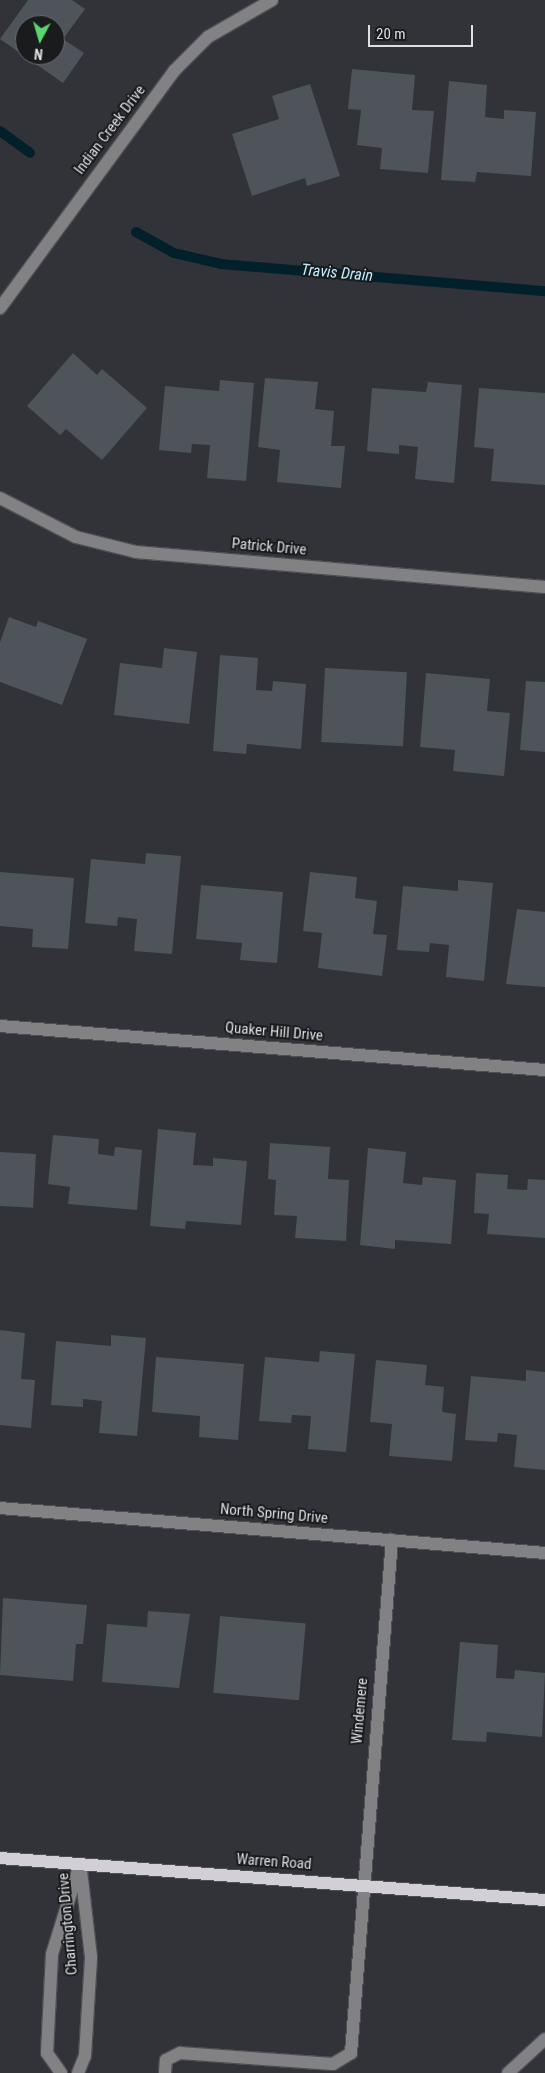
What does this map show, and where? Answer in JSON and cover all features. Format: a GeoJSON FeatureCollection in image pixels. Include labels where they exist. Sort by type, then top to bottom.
{"type":"FeatureCollection","features":[{"type":"Feature","properties":{"kind":"main road","name":"Warren Road"},"geometry":{"type":"LineString","coordinates":[[0,1858],[545,1900]]}},
{"type":"Feature","properties":{"kind":"street","name":"Indian Creek Drive"},"geometry":{"type":"LineString","coordinates":[[0,308],[174,71],[208,37],[272,0]]}},
{"type":"Feature","properties":{"kind":"street","name":"Patrick Drive"},"geometry":{"type":"LineString","coordinates":[[0,498],[76,537],[136,552],[545,587]]}},
{"type":"Feature","properties":{"kind":"street","name":"Quaker Hill Drive"},"geometry":{"type":"LineString","coordinates":[[0,1026],[545,1070]]}},
{"type":"Feature","properties":{"kind":"street","name":"North Spring Drive"},"geometry":{"type":"LineString","coordinates":[[0,1508],[545,1553]]}},
{"type":"Feature","properties":{"kind":"street","name":"Windemere"},"geometry":{"type":"LineString","coordinates":[[165,2073],[166,2060],[180,2053],[333,2064],[351,2053],[362,1885],[392,1540]]}},
{"type":"Feature","properties":{"kind":"street","name":"Charrington Drive"},"geometry":{"type":"LineString","coordinates":[[61,2073],[47,2053],[52,1954],[80,1864]]}},
{"type":"Feature","properties":{"kind":"street","name":"Charrington Drive"},"geometry":{"type":"LineString","coordinates":[[78,2073],[85,2056],[91,1957],[80,1864]]}},
{"type":"Feature","properties":{"kind":"street"},"geometry":{"type":"LineString","coordinates":[[508,2073],[545,2039]]}},
{"type":"Feature","properties":{"kind":"building"},"geometry":{"type":"Polygon","coordinates":[[[28,0],[72,0],[85,9],[65,36],[65,15],[17,15],[28,0]]]}},
{"type":"Feature","properties":{"kind":"building"},"geometry":{"type":"Polygon","coordinates":[[[15,18],[15,49],[0,39],[15,18]]]}},
{"type":"Feature","properties":{"kind":"building"},"geometry":{"type":"Polygon","coordinates":[[[65,40],[84,53],[63,83],[37,65],[65,65],[65,40]]]}},
{"type":"Feature","properties":{"kind":"building"},"geometry":{"type":"Polygon","coordinates":[[[352,69],[415,75],[412,110],[434,111],[428,173],[380,169],[382,148],[357,145],[361,110],[348,109],[352,69]]]}},
{"type":"Feature","properties":{"kind":"building"},"geometry":{"type":"Polygon","coordinates":[[[449,81],[487,85],[485,117],[504,119],[504,110],[536,112],[531,176],[477,172],[475,182],[441,180],[449,81]]]}},
{"type":"Feature","properties":{"kind":"building"},"geometry":{"type":"Polygon","coordinates":[[[310,84],[340,176],[307,186],[305,178],[252,196],[232,134],[279,119],[272,96],[310,84]]]}},
{"type":"Feature","properties":{"kind":"building"},"geometry":{"type":"Polygon","coordinates":[[[73,353],[97,375],[102,369],[147,408],[102,460],[66,429],[60,435],[27,406],[73,353]]]}},
{"type":"Feature","properties":{"kind":"building"},"geometry":{"type":"Polygon","coordinates":[[[265,378],[318,382],[315,409],[334,411],[331,446],[345,446],[341,488],[277,482],[280,450],[258,447],[265,378]]]}},
{"type":"Feature","properties":{"kind":"building"},"geometry":{"type":"Polygon","coordinates":[[[220,380],[254,383],[246,481],[207,478],[210,445],[192,444],[191,453],[159,450],[165,386],[219,391],[220,380]]]}},
{"type":"Feature","properties":{"kind":"building"},"geometry":{"type":"Polygon","coordinates":[[[428,382],[462,385],[454,483],[415,479],[418,447],[399,445],[399,454],[367,451],[372,388],[426,392],[428,382]]]}},
{"type":"Feature","properties":{"kind":"building"},"geometry":{"type":"Polygon","coordinates":[[[479,388],[545,393],[545,485],[491,481],[494,449],[474,447],[479,388]]]}},
{"type":"Feature","properties":{"kind":"building"},"geometry":{"type":"Polygon","coordinates":[[[9,617],[36,627],[38,621],[87,639],[62,705],[0,682],[0,642],[9,617]]]}},
{"type":"Feature","properties":{"kind":"building"},"geometry":{"type":"Polygon","coordinates":[[[164,648],[197,652],[189,724],[114,715],[120,663],[162,668],[164,648]]]}},
{"type":"Feature","properties":{"kind":"building"},"geometry":{"type":"Polygon","coordinates":[[[220,655],[258,658],[256,690],[272,691],[273,681],[306,684],[301,749],[247,744],[246,754],[213,751],[220,655]]]}},
{"type":"Feature","properties":{"kind":"building"},"geometry":{"type":"Polygon","coordinates":[[[325,668],[407,672],[403,746],[321,742],[325,668]]]}},
{"type":"Feature","properties":{"kind":"building"},"geometry":{"type":"Polygon","coordinates":[[[426,673],[490,679],[487,711],[510,713],[504,776],[453,771],[455,750],[420,747],[426,673]]]}},
{"type":"Feature","properties":{"kind":"building"},"geometry":{"type":"Polygon","coordinates":[[[526,681],[545,682],[545,752],[520,750],[526,681]]]}},
{"type":"Feature","properties":{"kind":"building"},"geometry":{"type":"Polygon","coordinates":[[[146,853],[181,856],[172,954],[134,951],[137,919],[118,917],[117,926],[85,923],[91,859],[145,864],[146,853]]]}},
{"type":"Feature","properties":{"kind":"building"},"geometry":{"type":"Polygon","coordinates":[[[0,872],[74,878],[68,949],[32,947],[33,929],[0,926],[0,872]]]}},
{"type":"Feature","properties":{"kind":"building"},"geometry":{"type":"Polygon","coordinates":[[[310,872],[357,877],[355,898],[377,901],[373,934],[387,935],[382,976],[318,968],[322,933],[303,931],[310,872]]]}},
{"type":"Feature","properties":{"kind":"building"},"geometry":{"type":"Polygon","coordinates":[[[458,880],[493,883],[484,981],[446,977],[449,945],[430,943],[429,952],[397,950],[403,886],[458,891],[458,880]]]}},
{"type":"Feature","properties":{"kind":"building"},"geometry":{"type":"Polygon","coordinates":[[[201,885],[283,892],[277,963],[240,960],[242,943],[196,939],[201,885]]]}},
{"type":"Feature","properties":{"kind":"building"},"geometry":{"type":"Polygon","coordinates":[[[517,909],[545,912],[545,987],[506,984],[517,909]]]}},
{"type":"Feature","properties":{"kind":"building"},"geometry":{"type":"Polygon","coordinates":[[[158,1129],[196,1133],[193,1165],[213,1166],[213,1158],[247,1161],[241,1225],[186,1221],[185,1229],[150,1226],[158,1129]]]}},
{"type":"Feature","properties":{"kind":"building"},"geometry":{"type":"Polygon","coordinates":[[[53,1135],[99,1139],[98,1154],[114,1156],[115,1147],[142,1150],[137,1210],[68,1204],[70,1187],[48,1184],[53,1135]]]}},
{"type":"Feature","properties":{"kind":"building"},"geometry":{"type":"Polygon","coordinates":[[[270,1143],[330,1147],[328,1179],[349,1180],[346,1241],[295,1238],[297,1216],[274,1215],[276,1180],[268,1179],[270,1143]]]}},
{"type":"Feature","properties":{"kind":"building"},"geometry":{"type":"Polygon","coordinates":[[[368,1148],[406,1152],[403,1183],[422,1185],[423,1177],[456,1180],[451,1244],[395,1240],[395,1249],[360,1245],[368,1148]]]}},
{"type":"Feature","properties":{"kind":"building"},"geometry":{"type":"Polygon","coordinates":[[[0,1152],[36,1154],[33,1208],[0,1206],[0,1152]]]}},
{"type":"Feature","properties":{"kind":"building"},"geometry":{"type":"Polygon","coordinates":[[[476,1173],[508,1175],[507,1189],[527,1190],[528,1179],[545,1180],[545,1238],[487,1234],[489,1214],[474,1213],[476,1173]]]}},
{"type":"Feature","properties":{"kind":"building"},"geometry":{"type":"Polygon","coordinates":[[[0,1330],[25,1333],[21,1379],[35,1380],[31,1428],[0,1425],[0,1330]]]}},
{"type":"Feature","properties":{"kind":"building"},"geometry":{"type":"Polygon","coordinates":[[[111,1335],[146,1338],[137,1436],[99,1433],[102,1401],[83,1399],[83,1407],[51,1405],[56,1341],[111,1346],[111,1335]]]}},
{"type":"Feature","properties":{"kind":"building"},"geometry":{"type":"Polygon","coordinates":[[[320,1351],[355,1354],[346,1452],[308,1449],[311,1416],[292,1415],[291,1423],[259,1421],[265,1357],[319,1362],[320,1351]]]}},
{"type":"Feature","properties":{"kind":"building"},"geometry":{"type":"Polygon","coordinates":[[[156,1357],[244,1364],[238,1440],[199,1437],[200,1416],[152,1412],[156,1357]]]}},
{"type":"Feature","properties":{"kind":"building"},"geometry":{"type":"Polygon","coordinates":[[[376,1360],[427,1365],[425,1385],[444,1387],[442,1412],[456,1414],[452,1461],[389,1456],[392,1424],[370,1422],[376,1360]]]}},
{"type":"Feature","properties":{"kind":"building"},"geometry":{"type":"Polygon","coordinates":[[[526,1370],[545,1372],[545,1470],[514,1467],[517,1435],[498,1433],[497,1442],[465,1440],[471,1376],[526,1381],[526,1370]]]}},
{"type":"Feature","properties":{"kind":"building"},"geometry":{"type":"Polygon","coordinates":[[[3,1598],[87,1605],[83,1644],[76,1644],[73,1681],[0,1675],[3,1598]]]}},
{"type":"Feature","properties":{"kind":"building"},"geometry":{"type":"Polygon","coordinates":[[[148,1611],[190,1614],[179,1688],[102,1682],[107,1624],[147,1627],[148,1611]]]}},
{"type":"Feature","properties":{"kind":"building"},"geometry":{"type":"Polygon","coordinates":[[[220,1616],[306,1623],[299,1700],[213,1693],[220,1616]]]}},
{"type":"Feature","properties":{"kind":"building"},"geometry":{"type":"Polygon","coordinates":[[[460,1642],[498,1645],[496,1678],[514,1679],[515,1670],[545,1673],[542,1737],[487,1732],[486,1742],[452,1740],[460,1642]]]}},
{"type":"Feature","properties":{"kind":"waterway","name":"Travis Drain"},"geometry":{"type":"LineString","coordinates":[[0,131],[30,153]]}},
{"type":"Feature","properties":{"kind":"waterway","name":"Travis Drain"},"geometry":{"type":"LineString","coordinates":[[136,232],[174,253],[221,264],[545,291]]}}]}
